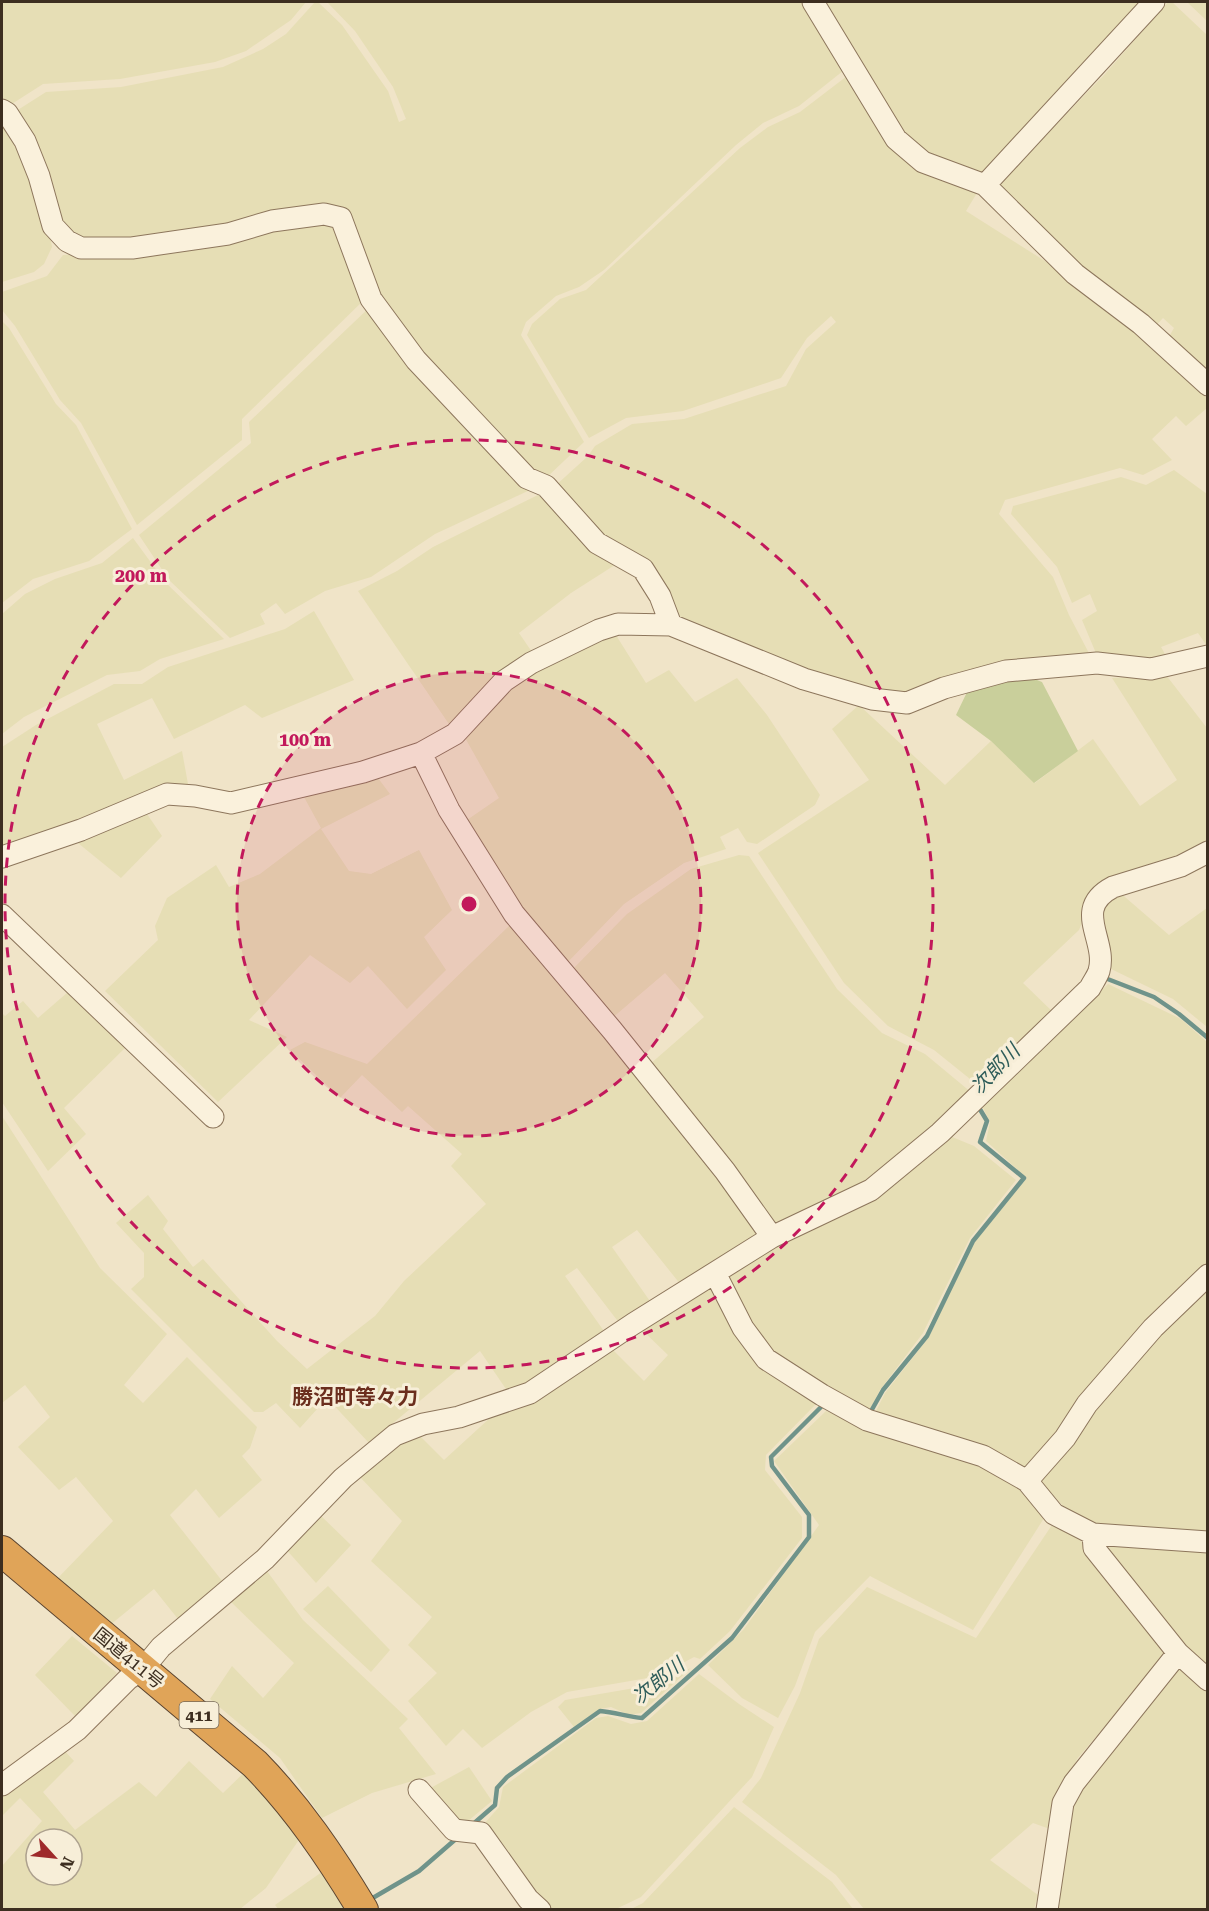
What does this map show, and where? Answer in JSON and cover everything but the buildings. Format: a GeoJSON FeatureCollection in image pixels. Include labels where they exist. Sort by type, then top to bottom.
{"type":"FeatureCollection","features":[{"type":"Feature","properties":{"kind":"highway","name":"国道411号"},"geometry":{"type":"LineString","coordinates":[[2,1551],[255,1764],[312,1829],[363,1910]]}},
{"type":"Feature","properties":{"kind":"street"},"geometry":{"type":"LineString","coordinates":[[813,2],[896,139],[923,162],[985,185],[1075,274],[1141,324],[1208,385]]}},
{"type":"Feature","properties":{"kind":"street"},"geometry":{"type":"LineString","coordinates":[[985,185],[1154,2]]}},
{"type":"Feature","properties":{"kind":"street"},"geometry":{"type":"LineString","coordinates":[[2,110],[7,113],[25,141],[39,176],[53,226],[66,241],[81,248],[143,246],[228,234],[272,221],[324,214],[341,218],[371,299],[416,360],[527,478],[546,486],[597,543],[643,569],[660,596],[671,625]]}},
{"type":"Feature","properties":{"kind":"street"},"geometry":{"type":"LineString","coordinates":[[2,857],[81,830],[167,795],[195,796],[231,803],[363,772],[421,753],[454,734],[504,681],[531,663],[599,630],[618,624],[671,625],[804,679],[872,699],[907,703],[944,688],[1006,671],[1097,663],[1151,669],[1208,656]]}},
{"type":"Feature","properties":{"kind":"street"},"geometry":{"type":"LineString","coordinates":[[421,753],[449,810],[514,914],[612,1030],[725,1171],[772,1237]]}},
{"type":"Feature","properties":{"kind":"street"},"geometry":{"type":"LineString","coordinates":[[2,1785],[77,1730],[128,1679],[142,1670],[162,1647],[265,1559],[343,1478],[395,1435],[423,1424],[459,1417],[530,1393],[633,1324],[772,1237],[871,1190],[940,1133],[1090,988],[1099,970],[1099,950],[1091,918],[1096,900],[1103,892],[1113,886],[1181,866],[1208,852]]}},
{"type":"Feature","properties":{"kind":"street"},"geometry":{"type":"LineString","coordinates":[[2,915],[213,1117]]}},
{"type":"Feature","properties":{"kind":"street"},"geometry":{"type":"LineString","coordinates":[[715,1273],[743,1328],[766,1359],[822,1395],[867,1420],[982,1456],[1027,1481],[1054,1514],[1094,1534],[1208,1542]]}},
{"type":"Feature","properties":{"kind":"street"},"geometry":{"type":"LineString","coordinates":[[1027,1481],[1065,1438],[1087,1404],[1153,1328],[1208,1275]]}},
{"type":"Feature","properties":{"kind":"street"},"geometry":{"type":"LineString","coordinates":[[1094,1534],[1094,1548],[1178,1653],[1208,1680]]}},
{"type":"Feature","properties":{"kind":"street"},"geometry":{"type":"LineString","coordinates":[[1047,1910],[1063,1803],[1074,1783],[1178,1653]]}},
{"type":"Feature","properties":{"kind":"street"},"geometry":{"type":"LineString","coordinates":[[419,1790],[454,1830],[481,1833],[528,1899],[540,1910]]}},
{"type":"Feature","properties":{"kind":"shaded area"},"geometry":{"type":"Polygon","coordinates":[[[2,2],[306,2],[291,20],[246,51],[215,62],[120,79],[43,84],[4,109],[2,107],[2,2]]]}},
{"type":"Feature","properties":{"kind":"shaded area"},"geometry":{"type":"Polygon","coordinates":[[[315,2],[318,2],[342,25],[388,91],[399,122],[406,119],[393,87],[355,31],[327,2],[806,2],[848,67],[799,106],[763,123],[736,145],[604,270],[579,287],[556,296],[526,322],[521,335],[584,442],[545,479],[531,472],[446,388],[376,295],[342,209],[109,243],[69,235],[13,113],[46,92],[121,87],[223,67],[263,49],[286,34],[315,2]]]}},
{"type":"Feature","properties":{"kind":"shaded area"},"geometry":{"type":"Polygon","coordinates":[[[816,2],[1145,2],[985,176],[928,157],[899,130],[816,2]]]}},
{"type":"Feature","properties":{"kind":"shaded area"},"geometry":{"type":"Polygon","coordinates":[[[1168,2],[1172,2],[1207,35],[1207,379],[1166,342],[1174,328],[1163,318],[1153,329],[1077,271],[995,188],[1105,74],[1168,2]]]}},
{"type":"Feature","properties":{"kind":"shaded area"},"geometry":{"type":"Polygon","coordinates":[[[1187,2],[1207,2],[1207,21],[1187,2]]]}},
{"type":"Feature","properties":{"kind":"shaded area"},"geometry":{"type":"Polygon","coordinates":[[[851,73],[897,147],[980,188],[966,211],[1048,263],[1137,333],[1207,398],[1207,408],[1186,426],[1176,416],[1152,439],[1172,460],[1143,475],[1120,468],[1005,500],[999,514],[1053,577],[1069,615],[1091,657],[912,692],[885,693],[831,679],[676,621],[554,487],[588,456],[595,446],[632,424],[684,419],[786,386],[806,349],[836,322],[831,316],[807,338],[781,378],[683,411],[626,418],[589,438],[527,335],[532,324],[560,299],[586,290],[740,148],[768,127],[800,112],[851,73]]]}},
{"type":"Feature","properties":{"kind":"shaded area"},"geometry":{"type":"Polygon","coordinates":[[[2,116],[48,224],[52,247],[44,264],[34,272],[2,282],[2,116]]]}},
{"type":"Feature","properties":{"kind":"shaded area"},"geometry":{"type":"Polygon","coordinates":[[[338,223],[366,298],[242,419],[242,440],[137,525],[81,423],[60,400],[15,326],[2,310],[2,292],[47,276],[63,255],[134,252],[263,229],[338,223]]]}},
{"type":"Feature","properties":{"kind":"shaded area"},"geometry":{"type":"Polygon","coordinates":[[[371,306],[530,490],[435,534],[371,577],[325,591],[285,614],[276,603],[260,614],[265,624],[230,638],[169,580],[139,535],[251,443],[249,422],[371,306]]]}},
{"type":"Feature","properties":{"kind":"shaded area"},"geometry":{"type":"Polygon","coordinates":[[[2,321],[9,328],[56,404],[76,425],[132,529],[89,561],[33,579],[2,603],[2,321]]]}},
{"type":"Feature","properties":{"kind":"shaded area"},"geometry":{"type":"Polygon","coordinates":[[[1174,470],[1207,494],[1207,646],[1198,633],[1161,647],[1165,654],[1149,663],[1098,658],[1082,620],[1097,611],[1090,594],[1072,603],[1057,567],[1011,514],[1013,506],[1121,477],[1146,485],[1174,470]]]}},
{"type":"Feature","properties":{"kind":"shaded area"},"geometry":{"type":"Polygon","coordinates":[[[544,492],[618,563],[571,593],[519,633],[532,652],[451,727],[358,591],[397,571],[433,547],[544,492]]]}},
{"type":"Feature","properties":{"kind":"shaded area"},"geometry":{"type":"Polygon","coordinates":[[[133,538],[166,583],[224,639],[160,659],[140,671],[107,675],[24,717],[2,734],[2,614],[25,594],[55,579],[102,563],[133,538]]]}},
{"type":"Feature","properties":{"kind":"shaded area"},"geometry":{"type":"Polygon","coordinates":[[[314,611],[354,680],[262,718],[245,705],[174,739],[152,698],[97,724],[124,780],[182,751],[188,784],[140,795],[2,851],[2,747],[36,725],[114,684],[142,684],[168,667],[285,629],[314,611]]]}},
{"type":"Feature","properties":{"kind":"shaded area"},"geometry":{"type":"Polygon","coordinates":[[[614,632],[646,683],[669,670],[695,702],[737,678],[767,715],[820,795],[815,805],[757,844],[747,842],[738,828],[720,837],[726,849],[684,863],[624,904],[565,965],[517,909],[467,820],[499,798],[464,736],[507,684],[614,632]]]}},
{"type":"Feature","properties":{"kind":"shaded area"},"geometry":{"type":"Polygon","coordinates":[[[1166,675],[1207,728],[1207,847],[1097,888],[1079,930],[1023,983],[1055,1014],[980,1087],[934,1050],[888,1026],[844,983],[758,853],[869,780],[832,729],[859,705],[945,785],[991,741],[1035,783],[1093,739],[1140,806],[1177,780],[1112,678],[1166,675]]]}},
{"type":"Feature","properties":{"kind":"shaded area"},"geometry":{"type":"Polygon","coordinates":[[[375,774],[390,794],[321,829],[349,871],[371,874],[419,850],[452,910],[424,937],[446,970],[407,1009],[368,966],[350,983],[310,955],[249,1020],[287,1037],[218,1102],[105,991],[158,940],[155,926],[167,898],[216,865],[229,887],[260,874],[321,828],[304,797],[375,774]]]}},
{"type":"Feature","properties":{"kind":"shaded area"},"geometry":{"type":"Polygon","coordinates":[[[145,811],[162,836],[121,878],[78,843],[145,811]]]}},
{"type":"Feature","properties":{"kind":"shaded area"},"geometry":{"type":"Polygon","coordinates":[[[739,855],[749,856],[837,989],[882,1033],[925,1054],[972,1093],[861,1189],[773,1228],[649,1065],[704,1017],[665,973],[611,1019],[569,973],[627,914],[691,869],[739,855]]]}},
{"type":"Feature","properties":{"kind":"shaded area"},"geometry":{"type":"Polygon","coordinates":[[[1118,891],[1169,935],[1207,908],[1207,1027],[1173,999],[1109,968],[1098,907],[1118,891]]]}},
{"type":"Feature","properties":{"kind":"shaded area"},"geometry":{"type":"Polygon","coordinates":[[[512,923],[614,1040],[763,1233],[681,1285],[637,1230],[612,1247],[652,1304],[620,1324],[577,1268],[565,1276],[606,1334],[539,1381],[508,1392],[480,1351],[369,1443],[327,1398],[300,1428],[276,1403],[263,1412],[254,1412],[131,1289],[144,1277],[144,1253],[116,1223],[148,1195],[168,1221],[163,1229],[193,1267],[203,1259],[277,1341],[307,1369],[375,1316],[404,1281],[486,1204],[451,1166],[462,1154],[408,1106],[402,1112],[362,1075],[340,1098],[290,1050],[305,1042],[367,1064],[512,923]]]}},
{"type":"Feature","properties":{"kind":"shaded area"},"geometry":{"type":"Polygon","coordinates":[[[1108,984],[1181,1019],[1207,1042],[1207,1269],[1025,1475],[874,1415],[885,1393],[929,1337],[973,1244],[1027,1178],[986,1141],[990,1122],[981,1104],[1108,984]]]}},
{"type":"Feature","properties":{"kind":"shaded area"},"geometry":{"type":"Polygon","coordinates":[[[68,992],[125,1048],[64,1108],[86,1134],[48,1171],[2,1102],[2,1013],[5,1016],[23,1001],[38,1018],[68,992]]]}},
{"type":"Feature","properties":{"kind":"shaded area"},"geometry":{"type":"Polygon","coordinates":[[[2,1116],[100,1268],[167,1334],[124,1385],[143,1403],[187,1357],[257,1427],[250,1448],[242,1456],[262,1480],[219,1518],[196,1489],[170,1515],[223,1582],[178,1619],[154,1589],[104,1630],[55,1581],[113,1521],[76,1477],[59,1490],[18,1447],[50,1417],[25,1385],[2,1403],[2,1116]]]}},
{"type":"Feature","properties":{"kind":"shaded area"},"geometry":{"type":"Polygon","coordinates":[[[945,1134],[974,1146],[1016,1180],[970,1238],[923,1333],[880,1390],[870,1409],[771,1356],[721,1275],[945,1134]]]}},
{"type":"Feature","properties":{"kind":"shaded area"},"geometry":{"type":"Polygon","coordinates":[[[1207,1278],[1207,1535],[1098,1529],[1074,1517],[1037,1479],[1088,1409],[1207,1278]]]}},
{"type":"Feature","properties":{"kind":"shaded area"},"geometry":{"type":"Polygon","coordinates":[[[710,1283],[817,1403],[766,1455],[765,1470],[802,1517],[802,1538],[730,1631],[700,1659],[694,1657],[659,1676],[567,1692],[531,1712],[482,1748],[463,1729],[446,1746],[408,1701],[437,1673],[408,1645],[432,1617],[371,1561],[402,1521],[358,1475],[393,1445],[419,1435],[444,1460],[491,1417],[611,1348],[644,1381],[668,1355],[640,1328],[710,1283]]]}},
{"type":"Feature","properties":{"kind":"shaded area"},"geometry":{"type":"Polygon","coordinates":[[[826,1411],[961,1456],[1023,1484],[1046,1515],[973,1630],[870,1576],[815,1632],[795,1686],[778,1718],[742,1698],[708,1665],[744,1629],[819,1525],[774,1461],[826,1411]]]}},
{"type":"Feature","properties":{"kind":"shaded area"},"geometry":{"type":"Polygon","coordinates":[[[317,1512],[351,1545],[316,1583],[284,1547],[317,1512]]]}},
{"type":"Feature","properties":{"kind":"shaded area"},"geometry":{"type":"Polygon","coordinates":[[[1054,1522],[1077,1536],[1168,1652],[1077,1759],[1050,1829],[1033,1823],[990,1860],[1038,1895],[1034,1909],[864,1909],[836,1875],[742,1802],[761,1778],[800,1693],[819,1639],[867,1587],[976,1638],[1054,1522]]]}},
{"type":"Feature","properties":{"kind":"shaded area"},"geometry":{"type":"Polygon","coordinates":[[[1114,1541],[1207,1548],[1207,1672],[1105,1554],[1114,1541]]]}},
{"type":"Feature","properties":{"kind":"shaded area"},"geometry":{"type":"Polygon","coordinates":[[[264,1567],[303,1620],[408,1719],[399,1728],[436,1774],[372,1793],[322,1818],[280,1758],[210,1699],[232,1666],[263,1698],[294,1663],[229,1600],[264,1567]]]}},
{"type":"Feature","properties":{"kind":"shaded area"},"geometry":{"type":"Polygon","coordinates":[[[328,1586],[390,1650],[371,1672],[303,1609],[328,1586]]]}},
{"type":"Feature","properties":{"kind":"shaded area"},"geometry":{"type":"Polygon","coordinates":[[[72,1636],[117,1673],[75,1716],[35,1675],[72,1636]]]}},
{"type":"Feature","properties":{"kind":"shaded area"},"geometry":{"type":"Polygon","coordinates":[[[1175,1660],[1207,1689],[1207,1909],[1049,1910],[1065,1804],[1175,1660]]]}},
{"type":"Feature","properties":{"kind":"shaded area"},"geometry":{"type":"Polygon","coordinates":[[[691,1668],[641,1713],[629,1715],[611,1707],[600,1709],[574,1727],[558,1707],[565,1700],[652,1685],[691,1668]]]}},
{"type":"Feature","properties":{"kind":"shaded area"},"geometry":{"type":"Polygon","coordinates":[[[699,1674],[774,1727],[752,1777],[641,1897],[616,1909],[546,1909],[484,1824],[499,1807],[503,1787],[596,1718],[608,1716],[631,1724],[647,1721],[699,1674]]]}},
{"type":"Feature","properties":{"kind":"shaded area"},"geometry":{"type":"Polygon","coordinates":[[[62,1748],[74,1761],[43,1792],[72,1827],[37,1827],[42,1821],[20,1798],[2,1816],[2,1791],[62,1748]]]}},
{"type":"Feature","properties":{"kind":"shaded area"},"geometry":{"type":"Polygon","coordinates":[[[189,1761],[223,1793],[254,1763],[305,1831],[266,1888],[240,1909],[2,1909],[2,1866],[24,1841],[24,1887],[84,1887],[84,1827],[79,1827],[139,1782],[156,1797],[189,1761]]]}},
{"type":"Feature","properties":{"kind":"shaded area"},"geometry":{"type":"Polygon","coordinates":[[[469,1767],[492,1801],[462,1826],[425,1791],[469,1767]]]}},
{"type":"Feature","properties":{"kind":"shaded area"},"geometry":{"type":"Polygon","coordinates":[[[734,1807],[832,1882],[853,1909],[631,1909],[643,1903],[734,1807]]]}},
{"type":"Feature","properties":{"kind":"shaded area"},"geometry":{"type":"Polygon","coordinates":[[[329,1867],[348,1905],[345,1909],[279,1910],[275,1905],[329,1867]]]}},
{"type":"Feature","properties":{"kind":"green space"},"geometry":{"type":"Polygon","coordinates":[[[1022,674],[1042,682],[1078,751],[1034,783],[991,741],[956,715],[968,690],[1022,674]]]}},
{"type":"Feature","properties":{"kind":"waterway","name":"次郎川"},"geometry":{"type":"LineString","coordinates":[[1103,981],[1105,978],[1154,997],[1208,1038]]}},
{"type":"Feature","properties":{"kind":"waterway","name":"次郎川"},"geometry":{"type":"LineString","coordinates":[[868,1412],[870,1413],[883,1390],[927,1336],[973,1241],[1024,1178],[980,1142],[987,1121],[978,1106]]}},
{"type":"Feature","properties":{"kind":"waterway","name":"次郎川"},"geometry":{"type":"LineString","coordinates":[[472,1825],[495,1805],[497,1788],[507,1777],[600,1711],[642,1718],[732,1638],[809,1537],[809,1515],[772,1466],[771,1457],[823,1405]]}},
{"type":"Feature","properties":{"kind":"waterway","name":"次郎川"},"geometry":{"type":"LineString","coordinates":[[371,1899],[419,1871],[457,1838]]}},
{"type":"Feature","properties":{"kind":"district","name":"勝沼町等々力"},"geometry":{"type":"Point","coordinates":[355,1397]}}]}
